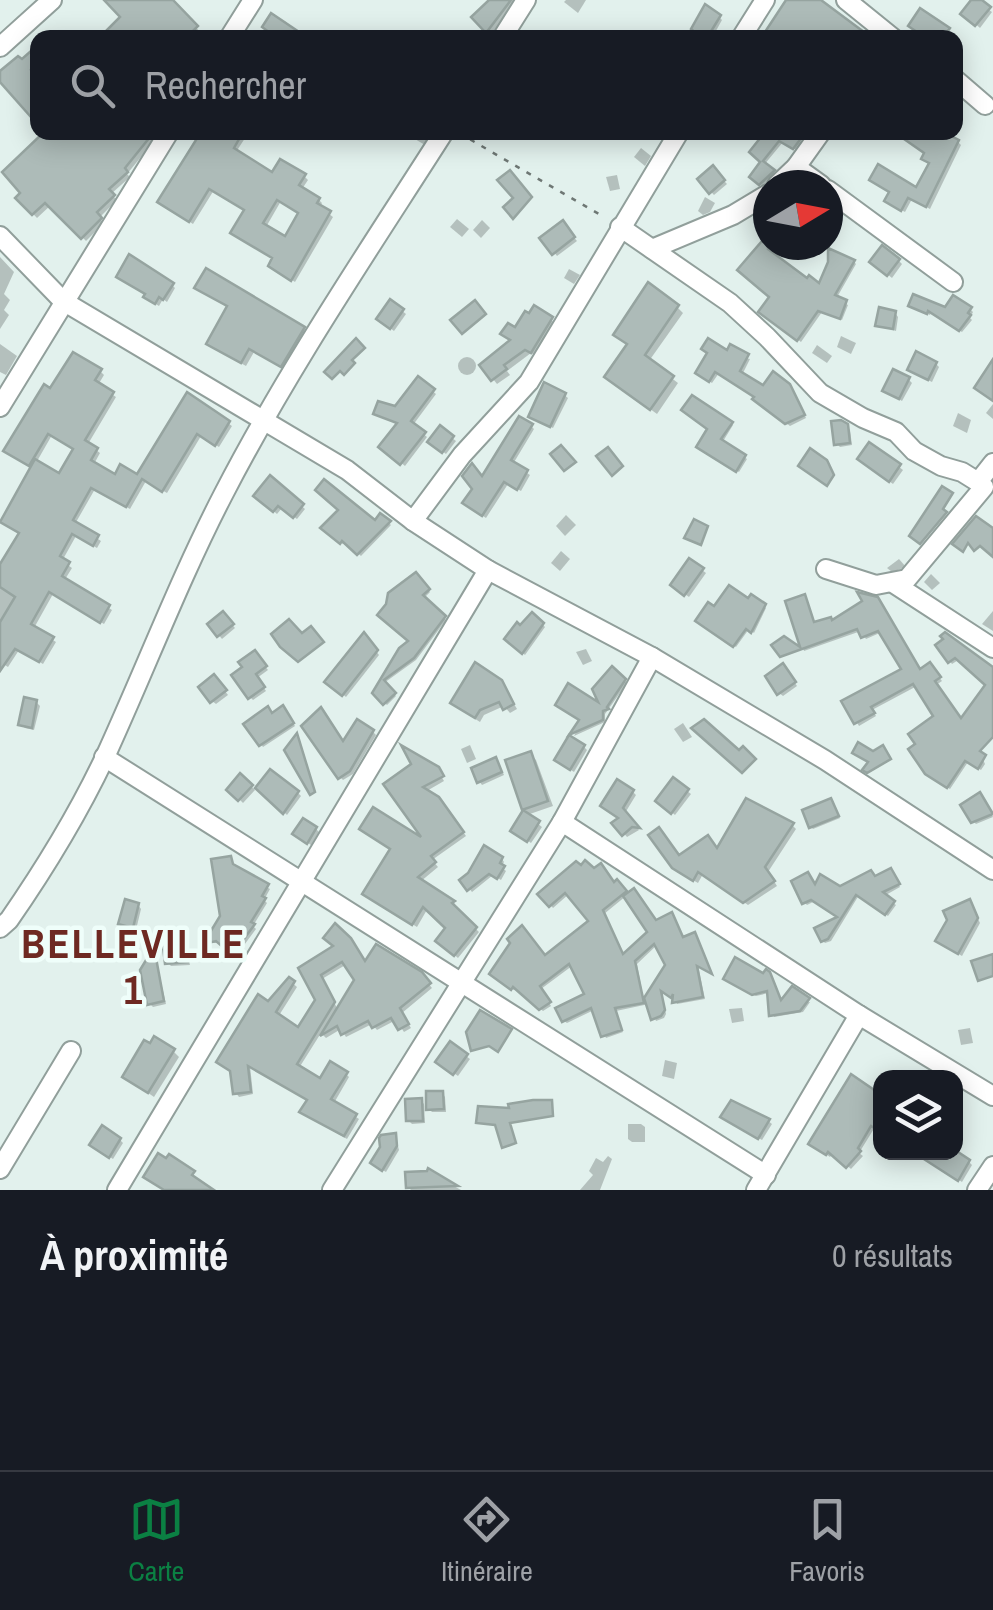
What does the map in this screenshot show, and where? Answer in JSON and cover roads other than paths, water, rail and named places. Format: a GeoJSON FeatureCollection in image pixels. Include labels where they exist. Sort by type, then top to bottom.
{"type":"FeatureCollection","features":[{"type":"Feature","properties":{"kind":"street"},"geometry":{"type":"LineString","coordinates":[[0,48],[52,0]]}},
{"type":"Feature","properties":{"kind":"street"},"geometry":{"type":"LineString","coordinates":[[234,30],[252,0]]}},
{"type":"Feature","properties":{"kind":"street"},"geometry":{"type":"LineString","coordinates":[[507,30],[526,0]]}},
{"type":"Feature","properties":{"kind":"street"},"geometry":{"type":"LineString","coordinates":[[745,30],[765,0]]}},
{"type":"Feature","properties":{"kind":"street"},"geometry":{"type":"LineString","coordinates":[[846,0],[877,30]]}},
{"type":"Feature","properties":{"kind":"street"},"geometry":{"type":"LineString","coordinates":[[963,86],[985,105]]}},
{"type":"Feature","properties":{"kind":"street"},"geometry":{"type":"LineString","coordinates":[[0,407],[164,140]]}},
{"type":"Feature","properties":{"kind":"street"},"geometry":{"type":"LineString","coordinates":[[3,920],[54,853],[104,757],[163,618],[222,496],[264,419],[439,140]]}},
{"type":"Feature","properties":{"kind":"street"},"geometry":{"type":"LineString","coordinates":[[413,521],[462,456],[528,382],[674,140]]}},
{"type":"Feature","properties":{"kind":"street"},"geometry":{"type":"LineString","coordinates":[[792,170],[814,140]]}},
{"type":"Feature","properties":{"kind":"street"},"geometry":{"type":"LineString","coordinates":[[796,166],[801,170]]}},
{"type":"Feature","properties":{"kind":"street"},"geometry":{"type":"LineString","coordinates":[[843,201],[952,282]]}},
{"type":"Feature","properties":{"kind":"street"},"geometry":{"type":"LineString","coordinates":[[652,249],[753,203]]}},
{"type":"Feature","properties":{"kind":"street"},"geometry":{"type":"LineString","coordinates":[[620,226],[730,303],[820,392],[896,432],[914,450],[941,466],[962,472],[985,488]]}},
{"type":"Feature","properties":{"kind":"street"},"geometry":{"type":"LineString","coordinates":[[0,236],[63,301],[347,470],[413,521],[488,570],[652,657],[825,760],[993,870]]}},
{"type":"Feature","properties":{"kind":"street"},"geometry":{"type":"LineString","coordinates":[[826,569],[876,585],[907,579],[985,488],[993,463]]}},
{"type":"Feature","properties":{"kind":"street"},"geometry":{"type":"LineString","coordinates":[[117,1190],[488,570]]}},
{"type":"Feature","properties":{"kind":"street"},"geometry":{"type":"LineString","coordinates":[[892,583],[993,648]]}},
{"type":"Feature","properties":{"kind":"street"},"geometry":{"type":"LineString","coordinates":[[332,1190],[562,822],[652,657]]}},
{"type":"Feature","properties":{"kind":"street"},"geometry":{"type":"LineString","coordinates":[[104,757],[462,982],[761,1182],[858,1014]]}},
{"type":"Feature","properties":{"kind":"street"},"geometry":{"type":"LineString","coordinates":[[562,822],[858,1014],[993,1096]]}},
{"type":"Feature","properties":{"kind":"street"},"geometry":{"type":"LineString","coordinates":[[0,1169],[71,1051]]}},
{"type":"Feature","properties":{"kind":"street"},"geometry":{"type":"LineString","coordinates":[[977,1190],[993,1166]]}},
{"type":"Feature","properties":{"kind":"district","name":"BELLEVILLE 1"},"geometry":{"type":"Point","coordinates":[134,967]}}]}
